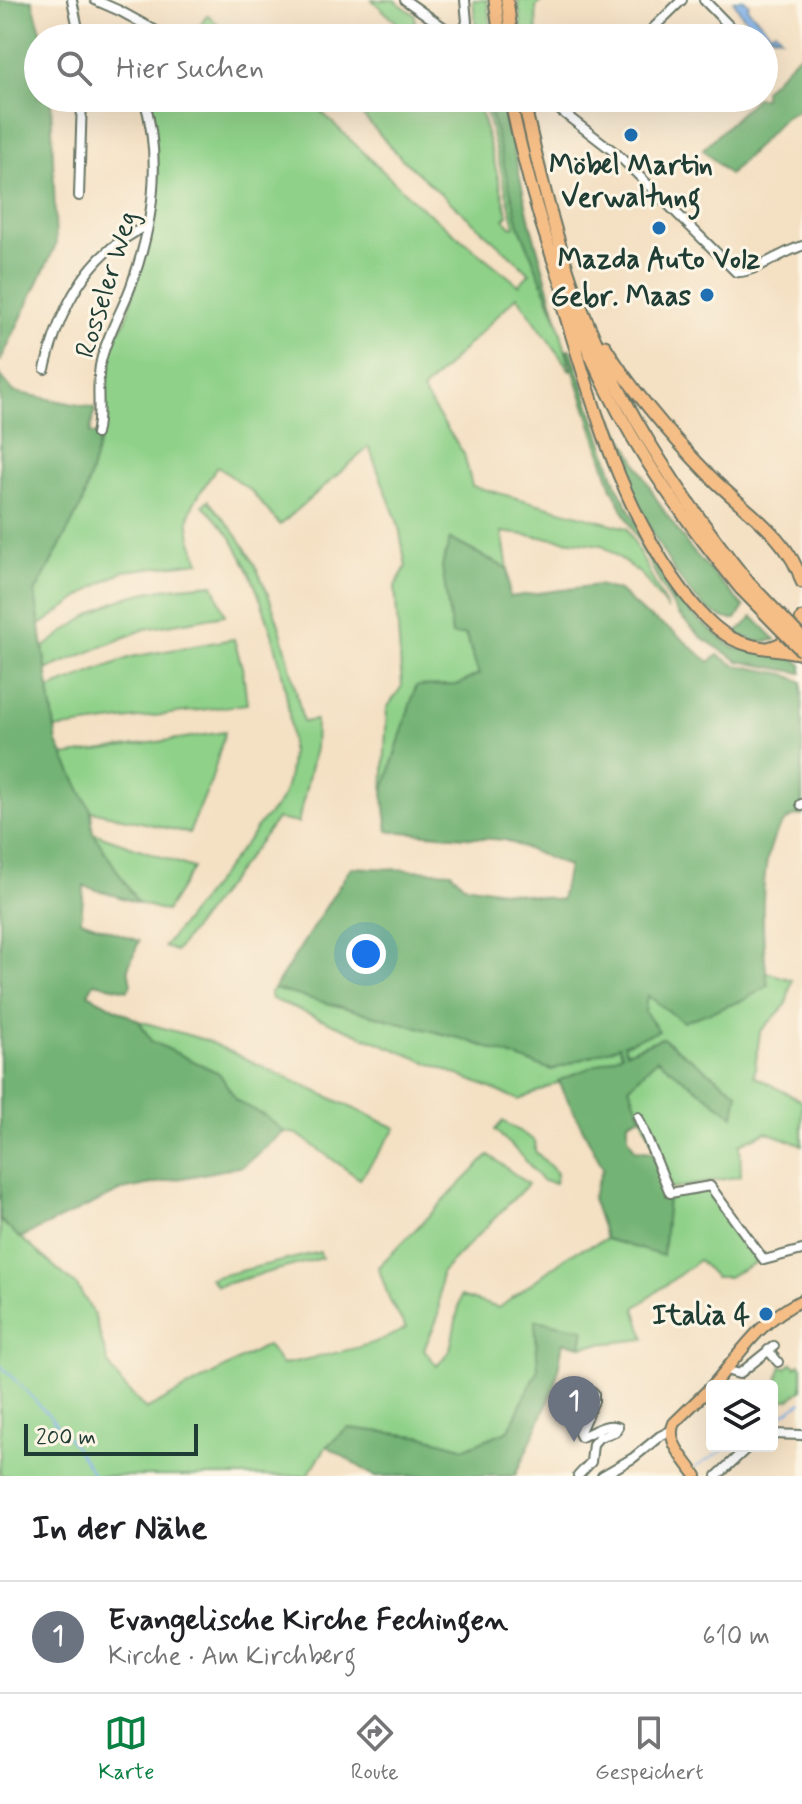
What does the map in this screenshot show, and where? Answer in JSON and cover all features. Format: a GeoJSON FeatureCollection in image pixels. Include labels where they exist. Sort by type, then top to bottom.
{"type":"FeatureCollection","features":[{"type":"Feature","properties":{"kind":"highway"},"geometry":{"type":"LineString","coordinates":[[495,0],[498,24]]}},
{"type":"Feature","properties":{"kind":"highway"},"geometry":{"type":"LineString","coordinates":[[507,0],[510,24]]}},
{"type":"Feature","properties":{"kind":"highway"},"geometry":{"type":"LineString","coordinates":[[513,112],[562,304],[599,425],[635,514],[666,567],[695,607],[728,637],[763,649],[802,653]]}},
{"type":"Feature","properties":{"kind":"highway"},"geometry":{"type":"LineString","coordinates":[[526,112],[551,212],[583,311],[607,365],[655,454],[744,585],[802,638]]}},
{"type":"Feature","properties":{"kind":"highway"},"geometry":{"type":"LineString","coordinates":[[552,260],[585,344],[622,419],[667,492],[802,653]]}},
{"type":"Feature","properties":{"kind":"highway"},"geometry":{"type":"LineString","coordinates":[[583,311],[639,396],[710,476],[785,548],[802,582]]}},
{"type":"Feature","properties":{"kind":"highway"},"geometry":{"type":"LineString","coordinates":[[763,649],[786,641],[798,630],[802,618]]}},
{"type":"Feature","properties":{"kind":"main road"},"geometry":{"type":"LineString","coordinates":[[717,1380],[760,1328],[783,1309],[802,1300]]}},
{"type":"Feature","properties":{"kind":"main road"},"geometry":{"type":"LineString","coordinates":[[693,1471],[674,1444],[670,1431],[674,1423],[706,1392]]}},
{"type":"Feature","properties":{"kind":"street"},"geometry":{"type":"LineString","coordinates":[[72,0],[77,24]]}},
{"type":"Feature","properties":{"kind":"street"},"geometry":{"type":"LineString","coordinates":[[95,0],[144,24]]}},
{"type":"Feature","properties":{"kind":"street"},"geometry":{"type":"LineString","coordinates":[[405,0],[439,24]]}},
{"type":"Feature","properties":{"kind":"street"},"geometry":{"type":"LineString","coordinates":[[465,0],[466,24]]}},
{"type":"Feature","properties":{"kind":"street"},"geometry":{"type":"LineString","coordinates":[[657,24],[682,0]]}},
{"type":"Feature","properties":{"kind":"street"},"geometry":{"type":"LineString","coordinates":[[704,0],[727,24]]}},
{"type":"Feature","properties":{"kind":"street"},"geometry":{"type":"LineString","coordinates":[[79,196],[82,112]]}},
{"type":"Feature","properties":{"kind":"street","name":"Rosseler Weg"},"geometry":{"type":"LineString","coordinates":[[96,434],[100,411],[101,360],[131,288],[148,224],[155,175],[146,112]]}},
{"type":"Feature","properties":{"kind":"street"},"geometry":{"type":"LineString","coordinates":[[563,112],[617,154],[736,272],[751,271],[779,254],[802,246]]}},
{"type":"Feature","properties":{"kind":"street"},"geometry":{"type":"LineString","coordinates":[[45,369],[57,329],[82,280],[112,248],[148,224]]}},
{"type":"Feature","properties":{"kind":"street"},"geometry":{"type":"LineString","coordinates":[[638,1117],[670,1193],[710,1186],[764,1260],[802,1250]]}},
{"type":"Feature","properties":{"kind":"street"},"geometry":{"type":"LineString","coordinates":[[726,1370],[739,1374],[771,1348],[778,1362]]}},
{"type":"Feature","properties":{"kind":"street"},"geometry":{"type":"LineString","coordinates":[[578,1408],[582,1392],[589,1389],[595,1397],[579,1433],[581,1437],[596,1429],[613,1425],[618,1427],[615,1432],[599,1437],[593,1444],[591,1462],[578,1476]]}},
{"type":"Feature","properties":{"kind":"street"},"geometry":{"type":"LineString","coordinates":[[602,1476],[670,1431]]}},
{"type":"Feature","properties":{"kind":"street"},"geometry":{"type":"LineString","coordinates":[[778,1434],[802,1435]]}},
{"type":"Feature","properties":{"kind":"street"},"geometry":{"type":"LineString","coordinates":[[717,1476],[743,1452]]}},
{"type":"Feature","properties":{"kind":"green space"},"geometry":{"type":"Polygon","coordinates":[[[0,0],[32,0],[39,24],[24,24],[24,112],[51,112],[56,245],[0,362],[0,0]]]}},
{"type":"Feature","properties":{"kind":"green space"},"geometry":{"type":"Polygon","coordinates":[[[372,0],[394,0],[415,15],[415,24],[398,24],[372,0]]]}},
{"type":"Feature","properties":{"kind":"green space"},"geometry":{"type":"Polygon","coordinates":[[[473,0],[487,0],[490,24],[476,24],[473,0]]]}},
{"type":"Feature","properties":{"kind":"green space"},"geometry":{"type":"Polygon","coordinates":[[[518,0],[543,0],[536,7],[537,24],[521,24],[518,0]]]}},
{"type":"Feature","properties":{"kind":"green space"},"geometry":{"type":"Polygon","coordinates":[[[207,15],[218,24],[201,24],[207,15]]]}},
{"type":"Feature","properties":{"kind":"green space"},"geometry":{"type":"Polygon","coordinates":[[[802,52],[802,110],[787,115],[729,175],[703,149],[741,112],[778,112],[778,76],[802,52]]]}},
{"type":"Feature","properties":{"kind":"green space"},"geometry":{"type":"Polygon","coordinates":[[[151,112],[322,112],[416,203],[519,285],[530,273],[401,158],[360,112],[481,112],[508,215],[504,219],[512,227],[515,226],[486,112],[491,112],[519,225],[558,321],[571,372],[517,296],[422,391],[464,454],[472,486],[627,528],[668,610],[642,575],[602,545],[502,532],[508,569],[450,539],[452,635],[465,635],[479,674],[457,685],[416,686],[383,793],[387,708],[402,686],[395,586],[406,567],[399,526],[369,447],[280,525],[251,491],[217,466],[190,512],[190,532],[200,562],[124,571],[93,588],[39,626],[35,593],[82,504],[101,436],[105,409],[105,362],[109,347],[126,320],[153,222],[158,176],[151,112]]]}},
{"type":"Feature","properties":{"kind":"green space"},"geometry":{"type":"Polygon","coordinates":[[[491,112],[505,112],[530,222],[558,321],[519,225],[491,112]]]}},
{"type":"Feature","properties":{"kind":"green space"},"geometry":{"type":"Polygon","coordinates":[[[571,349],[617,486],[669,584],[689,612],[734,648],[791,656],[802,665],[802,673],[738,661],[701,637],[678,614],[612,488],[567,350],[571,349]]]}},
{"type":"Feature","properties":{"kind":"green space"},"geometry":{"type":"Polygon","coordinates":[[[0,375],[14,392],[95,408],[90,433],[101,436],[82,504],[35,593],[57,743],[91,811],[93,833],[138,903],[84,886],[81,920],[139,941],[128,968],[131,984],[128,990],[94,983],[88,994],[139,1021],[151,1041],[219,1073],[237,1101],[267,1117],[284,1132],[243,1166],[122,1190],[20,1238],[0,1220],[0,375]]]}},
{"type":"Feature","properties":{"kind":"green space"},"geometry":{"type":"Polygon","coordinates":[[[601,398],[658,502],[689,547],[744,607],[736,619],[714,613],[692,594],[671,565],[632,491],[596,400],[601,398]]]}},
{"type":"Feature","properties":{"kind":"green space"},"geometry":{"type":"Polygon","coordinates":[[[208,500],[240,540],[263,582],[280,628],[303,722],[316,720],[315,748],[298,823],[277,819],[176,951],[164,947],[280,801],[290,770],[288,705],[272,635],[261,601],[237,548],[203,505],[208,500]]]}},
{"type":"Feature","properties":{"kind":"green space"},"geometry":{"type":"Polygon","coordinates":[[[450,539],[508,569],[509,597],[598,585],[619,591],[643,613],[674,632],[709,662],[718,655],[735,665],[785,674],[802,682],[802,815],[785,822],[774,838],[767,861],[763,917],[768,986],[744,1000],[683,1022],[647,995],[645,1012],[659,1031],[624,1044],[627,1052],[662,1038],[738,1093],[734,1116],[657,1059],[629,1087],[641,1116],[628,1122],[628,1137],[635,1150],[652,1152],[668,1196],[663,1256],[606,1239],[592,1198],[603,1168],[558,1081],[622,1054],[619,1046],[552,1070],[466,1040],[274,989],[351,867],[451,872],[464,885],[561,900],[568,866],[505,840],[388,831],[383,793],[416,686],[457,685],[479,674],[466,635],[452,635],[442,566],[450,539]]]}},
{"type":"Feature","properties":{"kind":"green space"},"geometry":{"type":"Polygon","coordinates":[[[213,584],[225,615],[145,629],[45,670],[43,648],[103,608],[146,592],[213,584]]]}},
{"type":"Feature","properties":{"kind":"green space"},"geometry":{"type":"Polygon","coordinates":[[[753,617],[776,640],[758,642],[735,634],[753,617]]]}},
{"type":"Feature","properties":{"kind":"green space"},"geometry":{"type":"Polygon","coordinates":[[[234,639],[243,671],[247,704],[55,729],[49,689],[131,657],[234,639]]]}},
{"type":"Feature","properties":{"kind":"green space"},"geometry":{"type":"Polygon","coordinates":[[[225,732],[211,781],[189,833],[91,811],[63,756],[225,732]]]}},
{"type":"Feature","properties":{"kind":"green space"},"geometry":{"type":"Polygon","coordinates":[[[93,833],[193,868],[166,911],[138,903],[93,833]]]}},
{"type":"Feature","properties":{"kind":"green space"},"geometry":{"type":"Polygon","coordinates":[[[766,972],[792,980],[786,1005],[760,1032],[754,1076],[802,1101],[802,1145],[766,1132],[740,1144],[741,1176],[672,1189],[629,1087],[657,1059],[734,1116],[737,1093],[662,1038],[626,1052],[624,1044],[658,1031],[644,1012],[647,994],[766,972]]]}},
{"type":"Feature","properties":{"kind":"green space"},"geometry":{"type":"Polygon","coordinates":[[[274,989],[466,1040],[552,1070],[619,1046],[623,1054],[519,1100],[272,999],[270,992],[274,989]]]}},
{"type":"Feature","properties":{"kind":"green space"},"geometry":{"type":"Polygon","coordinates":[[[139,1021],[205,1040],[396,1128],[360,1179],[297,1134],[284,1132],[267,1117],[237,1101],[219,1073],[151,1041],[139,1021]]]}},
{"type":"Feature","properties":{"kind":"green space"},"geometry":{"type":"Polygon","coordinates":[[[503,1121],[535,1141],[535,1151],[557,1173],[555,1183],[542,1181],[495,1130],[503,1121]]]}},
{"type":"Feature","properties":{"kind":"green space"},"geometry":{"type":"Polygon","coordinates":[[[489,1155],[528,1184],[441,1273],[438,1317],[424,1349],[437,1366],[450,1350],[461,1296],[499,1308],[570,1254],[606,1239],[663,1255],[668,1196],[707,1188],[757,1262],[728,1277],[715,1277],[699,1260],[635,1308],[645,1339],[581,1346],[584,1329],[535,1320],[538,1369],[509,1430],[465,1448],[426,1437],[349,1428],[327,1446],[307,1476],[0,1476],[0,1220],[77,1286],[94,1314],[108,1363],[121,1383],[146,1410],[267,1345],[282,1365],[361,1346],[406,1328],[390,1301],[378,1267],[489,1155]]]}},
{"type":"Feature","properties":{"kind":"green space"},"geometry":{"type":"Polygon","coordinates":[[[320,1252],[322,1258],[217,1286],[210,1278],[320,1252]]]}},
{"type":"Feature","properties":{"kind":"green space"},"geometry":{"type":"Polygon","coordinates":[[[535,1320],[584,1329],[581,1346],[563,1342],[555,1387],[515,1476],[374,1476],[327,1446],[348,1428],[426,1437],[465,1448],[509,1430],[538,1369],[535,1320]]]}},
{"type":"Feature","properties":{"kind":"green space"},"geometry":{"type":"Polygon","coordinates":[[[792,1363],[796,1367],[800,1364],[802,1389],[790,1399],[782,1401],[778,1380],[782,1365],[786,1368],[792,1363]]]}},
{"type":"Feature","properties":{"kind":"water"},"geometry":{"type":"Polygon","coordinates":[[[733,0],[744,0],[749,5],[747,8],[762,24],[751,24],[733,0]]]}},
{"type":"Feature","properties":{"kind":"waterway"},"geometry":{"type":"LineString","coordinates":[[0,1365],[63,1431],[94,1476]]}},
{"type":"Feature","properties":{"kind":"waterway"},"geometry":{"type":"LineString","coordinates":[[778,1417],[802,1402]]}},
{"type":"Feature","properties":{"kind":"waterway"},"geometry":{"type":"LineString","coordinates":[[696,1467],[720,1452]]}},
{"type":"Feature","properties":{"kind":"place","name":"Möbel Martin Verwaltung"},"geometry":{"type":"Point","coordinates":[631,135]}},
{"type":"Feature","properties":{"kind":"place","name":"Mazda Auto Volz"},"geometry":{"type":"Point","coordinates":[659,228]}},
{"type":"Feature","properties":{"kind":"place","name":"Gebr. Maas"},"geometry":{"type":"Point","coordinates":[707,295]}},
{"type":"Feature","properties":{"kind":"place","name":"Italia 4"},"geometry":{"type":"Point","coordinates":[766,1314]}},
{"type":"Feature","properties":{"kind":"place","name":"Evangelische Kirche Fechingen"},"geometry":{"type":"Point","coordinates":[574,1442]}}]}
